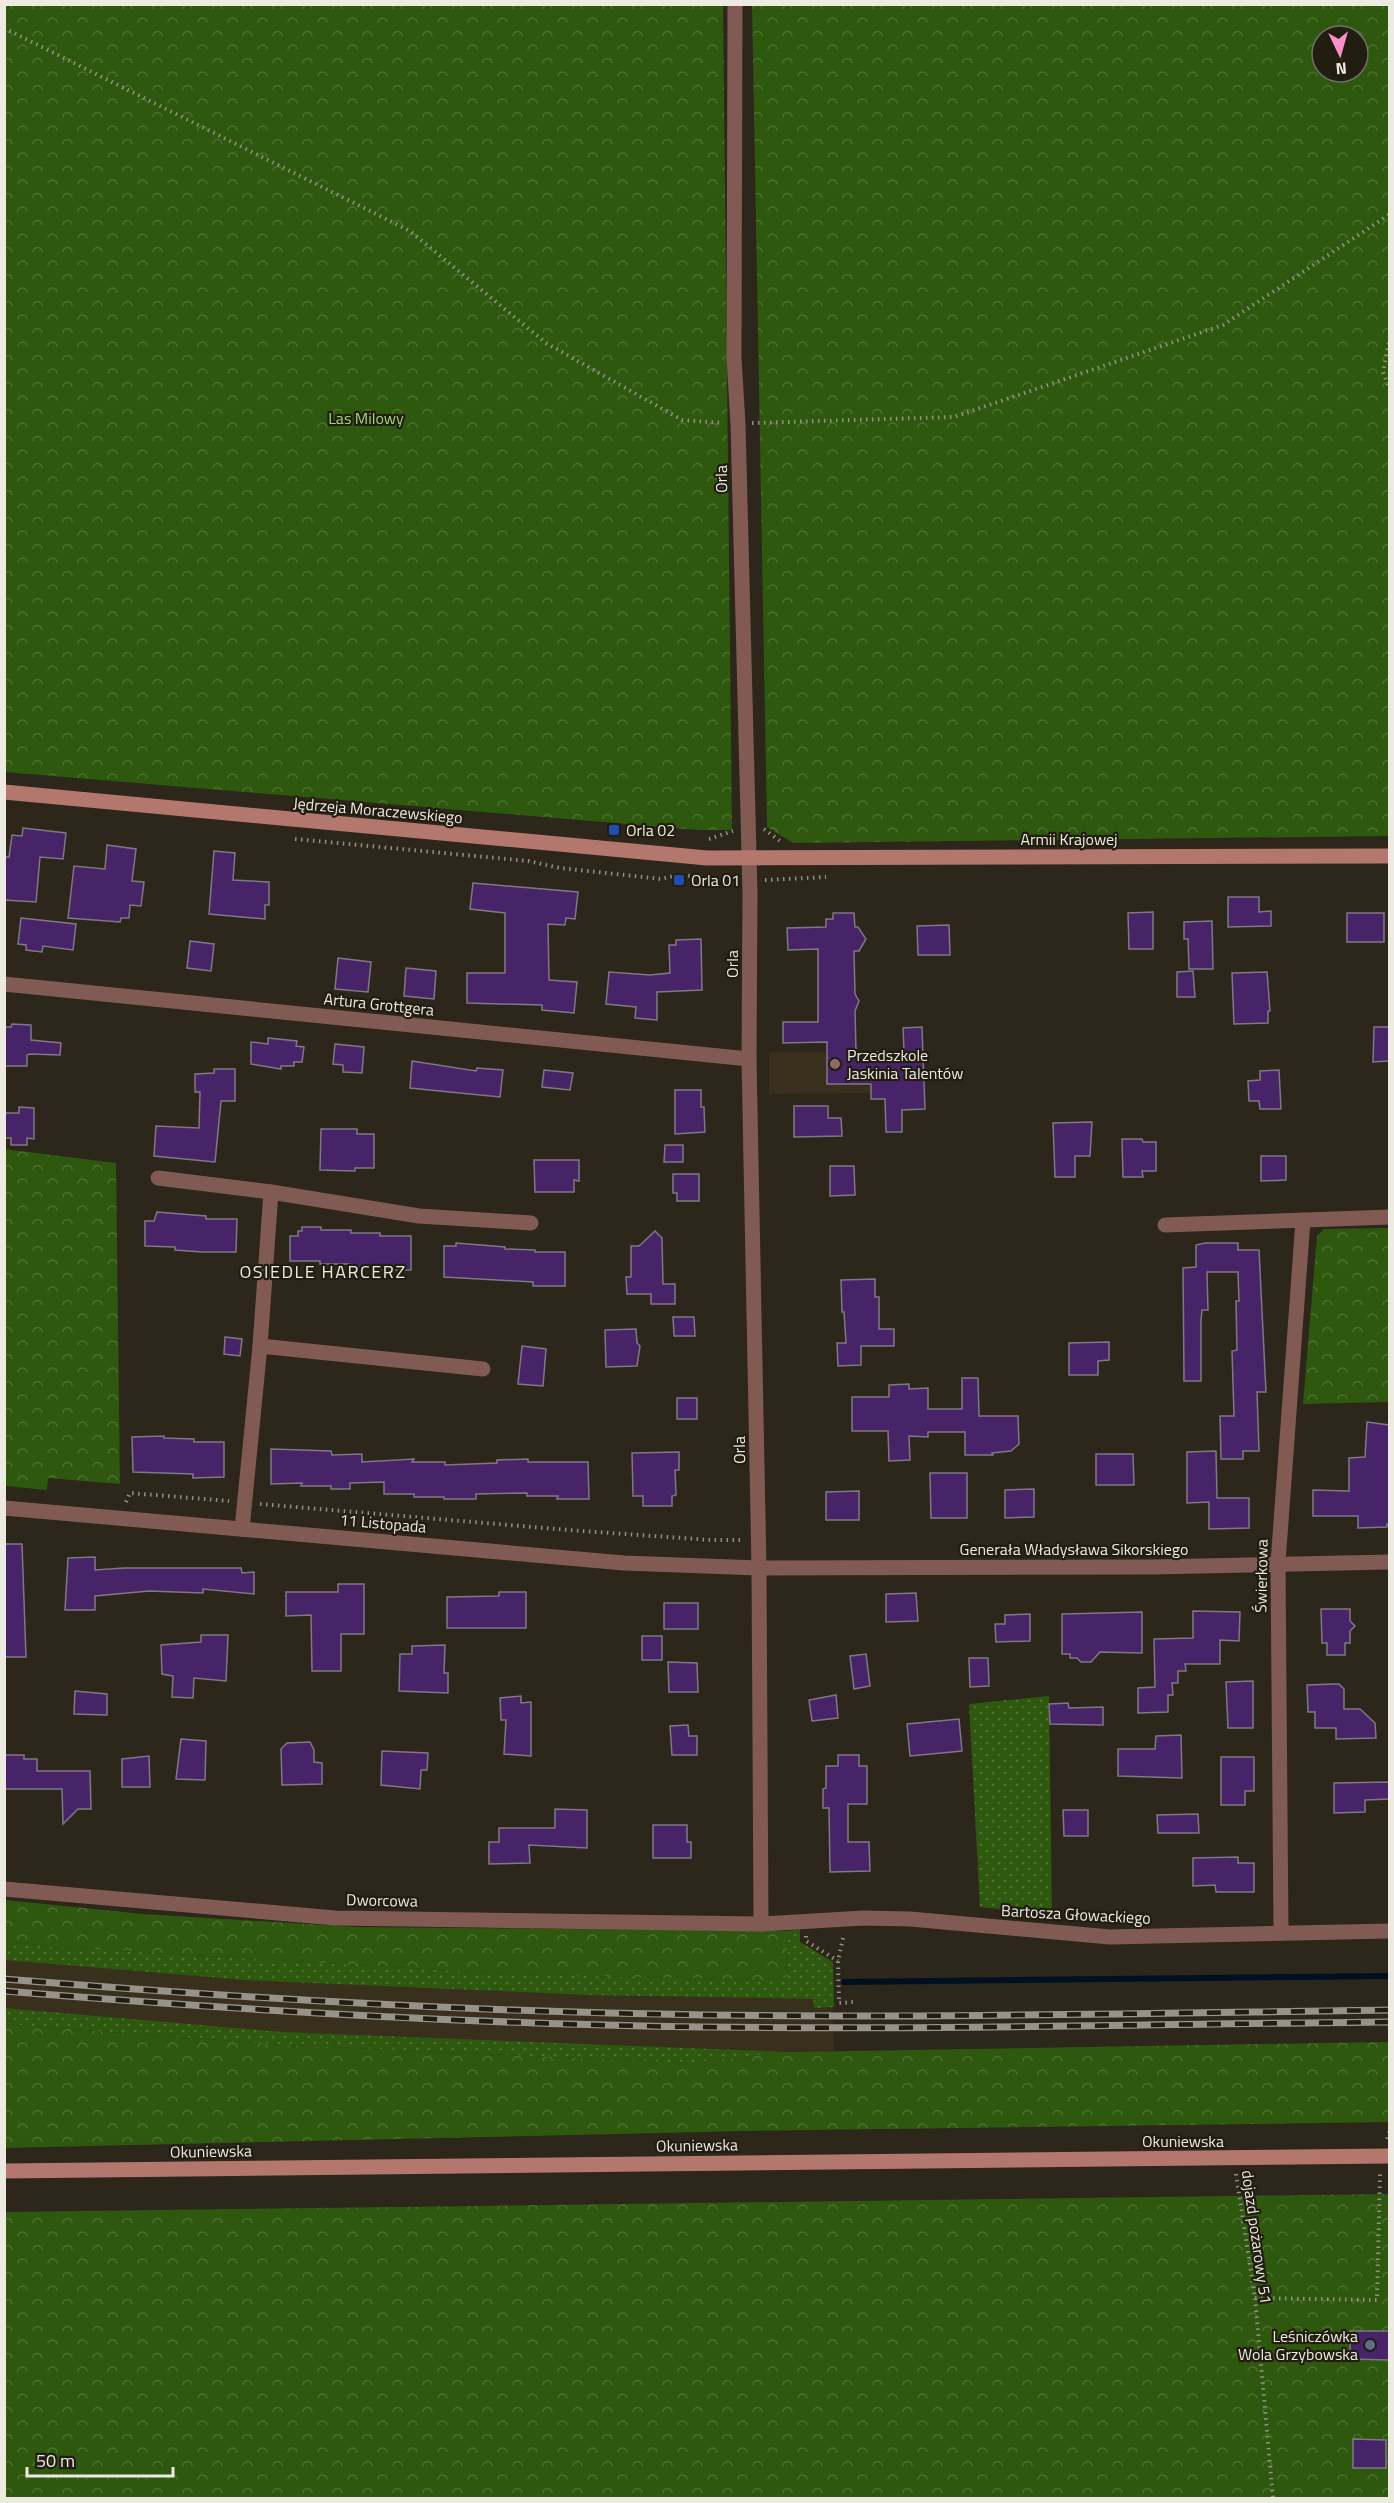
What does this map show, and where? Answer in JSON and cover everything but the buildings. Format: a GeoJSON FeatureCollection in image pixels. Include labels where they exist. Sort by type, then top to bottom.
{"type":"FeatureCollection","features":[{"type":"Feature","properties":{"kind":"street","name":"Orla"},"geometry":{"type":"LineString","coordinates":[[735,4],[734,358],[738,424],[750,893],[749,1059],[759,1568],[761,1924]]}},
{"type":"Feature","properties":{"kind":"street","name":"Jędrzeja Moraczewskiego"},"geometry":{"type":"LineString","coordinates":[[4,792],[648,853],[749,859]]}},
{"type":"Feature","properties":{"kind":"street","name":"Armii Krajowej"},"geometry":{"type":"LineString","coordinates":[[749,859],[1389,856]]}},
{"type":"Feature","properties":{"kind":"street","name":"Artura Grottgera"},"geometry":{"type":"LineString","coordinates":[[4,984],[749,1059]]}},
{"type":"Feature","properties":{"kind":"street"},"geometry":{"type":"LineString","coordinates":[[158,1178],[271,1192],[419,1216],[531,1223]]}},
{"type":"Feature","properties":{"kind":"street"},"geometry":{"type":"LineString","coordinates":[[242,1529],[260,1346],[271,1192]]}},
{"type":"Feature","properties":{"kind":"street"},"geometry":{"type":"LineString","coordinates":[[1165,1225],[1389,1217]]}},
{"type":"Feature","properties":{"kind":"street","name":"Świerkowa"},"geometry":{"type":"LineString","coordinates":[[1281,1933],[1278,1563],[1303,1220]]}},
{"type":"Feature","properties":{"kind":"street"},"geometry":{"type":"LineString","coordinates":[[260,1346],[483,1369]]}},
{"type":"Feature","properties":{"kind":"street","name":"11 Listopada"},"geometry":{"type":"LineString","coordinates":[[4,1508],[624,1563],[759,1568]]}},
{"type":"Feature","properties":{"kind":"street","name":"Generała Władysława Sikorskiego"},"geometry":{"type":"LineString","coordinates":[[759,1568],[1153,1567],[1389,1562]]}},
{"type":"Feature","properties":{"kind":"street","name":"Dworcowa"},"geometry":{"type":"LineString","coordinates":[[4,1889],[334,1917],[761,1924]]}},
{"type":"Feature","properties":{"kind":"street","name":"Bartosza Głowackiego"},"geometry":{"type":"LineString","coordinates":[[761,1924],[864,1918],[927,1920],[1110,1937],[1389,1931]]}},
{"type":"Feature","properties":{"kind":"street","name":"Okuniewska"},"geometry":{"type":"LineString","coordinates":[[4,2172],[1385,2156]]}},
{"type":"Feature","properties":{"kind":"path"},"geometry":{"type":"LineString","coordinates":[[4,28],[410,231],[546,343],[682,420],[738,424],[954,417],[1223,325],[1389,214]]}},
{"type":"Feature","properties":{"kind":"path"},"geometry":{"type":"LineString","coordinates":[[1389,337],[1383,372],[1389,390]]}},
{"type":"Feature","properties":{"kind":"path"},"geometry":{"type":"LineString","coordinates":[[291,838],[528,861],[560,868],[661,879],[678,875],[705,877],[733,884],[738,893],[750,893]]}},
{"type":"Feature","properties":{"kind":"path"},"geometry":{"type":"LineString","coordinates":[[115,1502],[126,1503],[130,1493],[579,1531],[744,1540]]}},
{"type":"Feature","properties":{"kind":"path"},"geometry":{"type":"LineString","coordinates":[[806,1932],[806,1941],[838,1961]]}},
{"type":"Feature","properties":{"kind":"path"},"geometry":{"type":"LineString","coordinates":[[843,1938],[838,1961],[839,2003],[853,2002]]}},
{"type":"Feature","properties":{"kind":"path"},"geometry":{"type":"LineString","coordinates":[[1255,2298],[1377,2300],[1385,2156]]}},
{"type":"Feature","properties":{"kind":"path","name":"dojazd pożarowy 51"},"geometry":{"type":"LineString","coordinates":[[1234,2159],[1255,2298],[1273,2499]]}},
{"type":"Feature","properties":{"kind":"shaded area","name":"Przedszkole Jaskinia Talentów"},"geometry":{"type":"Polygon","coordinates":[[[769,1052],[901,1052],[903,1093],[769,1094],[769,1052]]]}},
{"type":"Feature","properties":{"kind":"shaded area"},"geometry":{"type":"Polygon","coordinates":[[[4,1900],[143,1914],[356,1927],[787,1931],[800,1929],[800,1942],[833,1962],[834,2051],[5,2133],[4,1900]]]}},
{"type":"Feature","properties":{"kind":"green space","name":"Las Milowy"},"geometry":{"type":"Polygon","coordinates":[[[4,5],[723,5],[732,830],[698,830],[5,772],[4,5]]]}},
{"type":"Feature","properties":{"kind":"green space"},"geometry":{"type":"Polygon","coordinates":[[[752,5],[1389,5],[1389,836],[793,843],[767,827],[752,5]]]}},
{"type":"Feature","properties":{"kind":"green space"},"geometry":{"type":"Polygon","coordinates":[[[4,1149],[116,1163],[120,1484],[48,1478],[47,1490],[5,1486],[4,1149]]]}},
{"type":"Feature","properties":{"kind":"green space"},"geometry":{"type":"Polygon","coordinates":[[[1389,1228],[1389,1402],[1303,1404],[1317,1236],[1324,1229],[1389,1228]]]}},
{"type":"Feature","properties":{"kind":"green space"},"geometry":{"type":"Polygon","coordinates":[[[1049,1696],[1052,1915],[980,1907],[969,1704],[1049,1696]]]}},
{"type":"Feature","properties":{"kind":"green space"},"geometry":{"type":"Polygon","coordinates":[[[5,1900],[143,1914],[356,1927],[787,1931],[788,1977],[768,1980],[507,1974],[56,1947],[5,1941],[5,1900]]]}},
{"type":"Feature","properties":{"kind":"green space"},"geometry":{"type":"Polygon","coordinates":[[[800,1929],[800,1942],[833,1962],[834,2007],[814,2008],[813,1999],[590,1995],[245,1980],[5,1960],[4,1941],[56,1947],[507,1974],[768,1980],[788,1977],[787,1931],[800,1929]]]}},
{"type":"Feature","properties":{"kind":"green space"},"geometry":{"type":"Polygon","coordinates":[[[4,2008],[282,2032],[789,2052],[688,2063],[285,2045],[5,2024],[4,2008]]]}},
{"type":"Feature","properties":{"kind":"green space"},"geometry":{"type":"Polygon","coordinates":[[[4,2024],[285,2045],[688,2063],[789,2052],[1389,2042],[1389,2122],[745,2131],[5,2148],[4,2024]]]}},
{"type":"Feature","properties":{"kind":"green space"},"geometry":{"type":"Polygon","coordinates":[[[1389,2194],[1389,2498],[5,2498],[4,2212],[1389,2194]]]}},
{"type":"Feature","properties":{"kind":"waterway"},"geometry":{"type":"LineString","coordinates":[[844,1982],[1390,1976]]}},
{"type":"Feature","properties":{"kind":"railway"},"geometry":{"type":"LineString","coordinates":[[4,1979],[355,2003],[531,2011],[707,2015],[1048,2015],[1390,2010]]}},
{"type":"Feature","properties":{"kind":"railway"},"geometry":{"type":"LineString","coordinates":[[4,1991],[352,2015],[526,2023],[700,2027],[872,2028],[1390,2022]]}},
{"type":"Feature","properties":{"kind":"place","name":"Orla 02"},"geometry":{"type":"Point","coordinates":[614,830]}},
{"type":"Feature","properties":{"kind":"place","name":"Orla 01"},"geometry":{"type":"Point","coordinates":[679,880]}},
{"type":"Feature","properties":{"kind":"place","name":"Przedszkole Jaskinia Talentów"},"geometry":{"type":"Point","coordinates":[835,1064]}},
{"type":"Feature","properties":{"kind":"place","name":"Leśniczówka Wola Grzybowska"},"geometry":{"type":"Point","coordinates":[1370,2345]}},
{"type":"Feature","properties":{"kind":"district","name":"OSIEDLE HARCERZ"},"geometry":{"type":"Point","coordinates":[323,1272]}}]}
